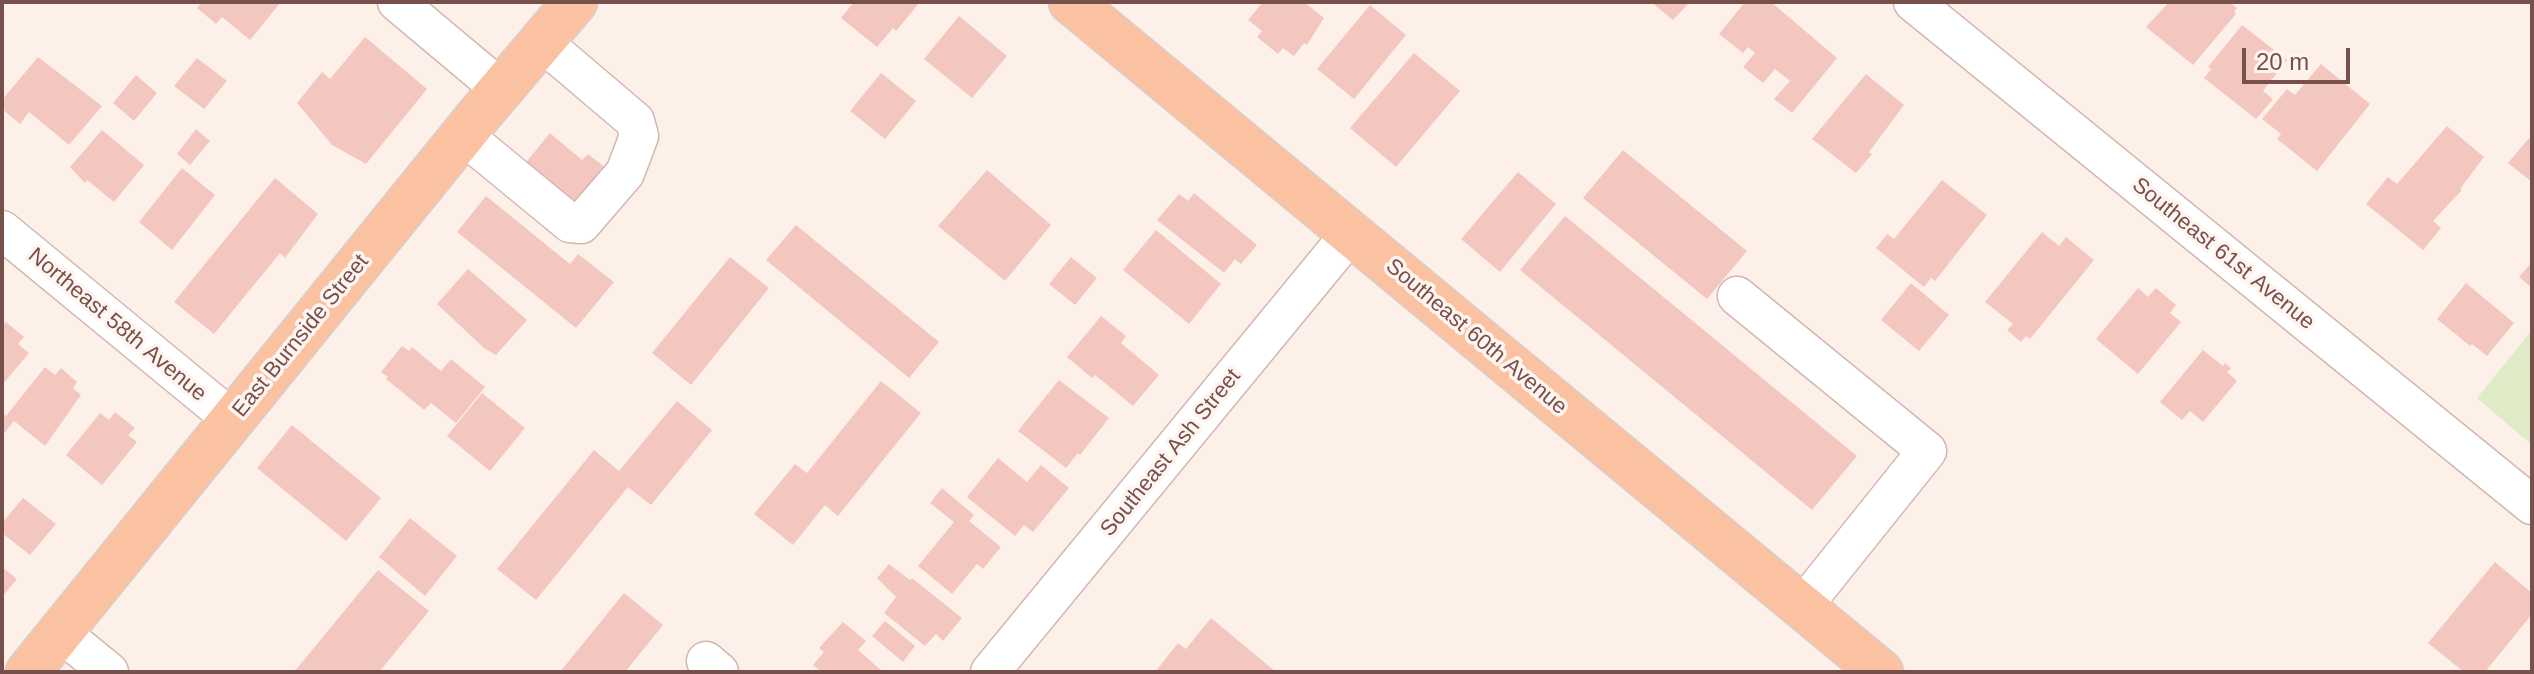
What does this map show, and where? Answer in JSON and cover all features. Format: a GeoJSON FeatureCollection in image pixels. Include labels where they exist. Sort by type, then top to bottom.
{"type":"FeatureCollection","features":[{"type":"Feature","properties":{"kind":"main road","name":"East Burnside Street"},"geometry":{"type":"LineString","coordinates":[[28,672],[463,135],[575,2]]}},
{"type":"Feature","properties":{"kind":"main road","name":"Southeast 60th Avenue"},"geometry":{"type":"LineString","coordinates":[[1071,2],[1881,672]]}},
{"type":"Feature","properties":{"kind":"street"},"geometry":{"type":"LineString","coordinates":[[397,2],[502,90]]}},
{"type":"Feature","properties":{"kind":"street","name":"Southeast 61st Avenue"},"geometry":{"type":"LineString","coordinates":[[1913,2],[2532,505]]}},
{"type":"Feature","properties":{"kind":"street"},"geometry":{"type":"LineString","coordinates":[[463,135],[570,223],[581,224],[625,173],[639,136],[635,121],[542,42]]}},
{"type":"Feature","properties":{"kind":"street","name":"Northeast 58th Avenue"},"geometry":{"type":"LineString","coordinates":[[2,230],[233,420]]}},
{"type":"Feature","properties":{"kind":"street","name":"Southeast Ash Street"},"geometry":{"type":"LineString","coordinates":[[990,672],[1351,233]]}},
{"type":"Feature","properties":{"kind":"street"},"geometry":{"type":"LineString","coordinates":[[1737,296],[1927,451],[1802,607]]}},
{"type":"Feature","properties":{"kind":"street"},"geometry":{"type":"LineString","coordinates":[[60,632],[109,672]]}},
{"type":"Feature","properties":{"kind":"green space"},"geometry":{"type":"Polygon","coordinates":[[[2532,330],[2532,445],[2477,398],[2532,330]]]}},
{"type":"Feature","properties":{"kind":"building"},"geometry":{"type":"Polygon","coordinates":[[[202,2],[281,2],[250,40],[222,17],[216,24],[197,8],[202,2]]]}},
{"type":"Feature","properties":{"kind":"building"},"geometry":{"type":"Polygon","coordinates":[[[854,2],[920,2],[896,31],[893,28],[877,47],[841,18],[854,2]]]}},
{"type":"Feature","properties":{"kind":"building"},"geometry":{"type":"Polygon","coordinates":[[[1263,2],[1304,2],[1324,18],[1307,45],[1304,43],[1294,56],[1283,48],[1278,54],[1257,37],[1262,31],[1248,20],[1263,2]]]}},
{"type":"Feature","properties":{"kind":"building"},"geometry":{"type":"Polygon","coordinates":[[[1651,2],[1690,2],[1673,20],[1651,2]]]}},
{"type":"Feature","properties":{"kind":"building"},"geometry":{"type":"Polygon","coordinates":[[[1745,2],[1771,2],[1837,58],[1792,113],[1774,99],[1790,81],[1775,69],[1763,83],[1743,67],[1755,53],[1748,47],[1743,53],[1719,34],[1745,2]]]}},
{"type":"Feature","properties":{"kind":"building"},"geometry":{"type":"Polygon","coordinates":[[[2169,2],[2229,2],[2237,8],[2236,14],[2193,65],[2146,27],[2169,2]]]}},
{"type":"Feature","properties":{"kind":"building"},"geometry":{"type":"Polygon","coordinates":[[[1370,5],[1406,35],[1354,99],[1317,69],[1370,5]]]}},
{"type":"Feature","properties":{"kind":"building"},"geometry":{"type":"Polygon","coordinates":[[[959,16],[1007,56],[972,98],[924,59],[959,16]]]}},
{"type":"Feature","properties":{"kind":"building"},"geometry":{"type":"Polygon","coordinates":[[[2242,25],[2287,60],[2263,91],[2273,99],[2256,119],[2204,78],[2211,69],[2208,67],[2242,25]]]}},
{"type":"Feature","properties":{"kind":"building"},"geometry":{"type":"Polygon","coordinates":[[[365,37],[427,89],[366,164],[332,145],[297,103],[322,72],[330,79],[365,37]]]}},
{"type":"Feature","properties":{"kind":"building"},"geometry":{"type":"Polygon","coordinates":[[[1414,53],[1460,91],[1396,167],[1350,128],[1414,53]]]}},
{"type":"Feature","properties":{"kind":"building"},"geometry":{"type":"Polygon","coordinates":[[[38,57],[102,106],[69,145],[29,112],[20,124],[2,109],[2,100],[38,57]]]}},
{"type":"Feature","properties":{"kind":"building"},"geometry":{"type":"Polygon","coordinates":[[[197,58],[227,81],[204,109],[174,86],[197,58]]]}},
{"type":"Feature","properties":{"kind":"building"},"geometry":{"type":"Polygon","coordinates":[[[2321,64],[2370,104],[2317,171],[2277,139],[2281,134],[2262,119],[2287,89],[2295,95],[2321,64]]]}},
{"type":"Feature","properties":{"kind":"building"},"geometry":{"type":"Polygon","coordinates":[[[881,73],[916,101],[885,139],[850,111],[881,73]]]}},
{"type":"Feature","properties":{"kind":"building"},"geometry":{"type":"Polygon","coordinates":[[[1866,74],[1904,105],[1856,173],[1812,139],[1866,74]]]}},
{"type":"Feature","properties":{"kind":"building"},"geometry":{"type":"Polygon","coordinates":[[[136,75],[157,93],[134,121],[113,103],[136,75]]]}},
{"type":"Feature","properties":{"kind":"building"},"geometry":{"type":"Polygon","coordinates":[[[2447,126],[2484,157],[2462,190],[2433,221],[2441,228],[2423,250],[2366,204],[2388,177],[2397,184],[2447,126]]]}},
{"type":"Feature","properties":{"kind":"building"},"geometry":{"type":"Polygon","coordinates":[[[196,129],[210,141],[190,165],[177,154],[196,129]]]}},
{"type":"Feature","properties":{"kind":"building"},"geometry":{"type":"Polygon","coordinates":[[[102,130],[144,165],[114,202],[87,180],[85,183],[70,167],[102,130]]]}},
{"type":"Feature","properties":{"kind":"building"},"geometry":{"type":"Polygon","coordinates":[[[550,133],[582,160],[588,154],[612,173],[576,218],[519,171],[550,133]]]}},
{"type":"Feature","properties":{"kind":"building"},"geometry":{"type":"Polygon","coordinates":[[[2529,138],[2532,141],[2532,182],[2508,163],[2529,138]]]}},
{"type":"Feature","properties":{"kind":"building"},"geometry":{"type":"Polygon","coordinates":[[[1623,150],[1747,251],[1707,299],[1583,198],[1623,150]]]}},
{"type":"Feature","properties":{"kind":"building"},"geometry":{"type":"Polygon","coordinates":[[[182,168],[215,195],[172,250],[139,222],[182,168]]]}},
{"type":"Feature","properties":{"kind":"building"},"geometry":{"type":"Polygon","coordinates":[[[987,170],[1051,225],[1005,281],[938,226],[987,170]]]}},
{"type":"Feature","properties":{"kind":"building"},"geometry":{"type":"Polygon","coordinates":[[[1518,172],[1556,204],[1500,272],[1461,239],[1518,172]]]}},
{"type":"Feature","properties":{"kind":"building"},"geometry":{"type":"Polygon","coordinates":[[[275,178],[318,214],[285,258],[280,253],[214,334],[174,302],[275,178]]]}},
{"type":"Feature","properties":{"kind":"building"},"geometry":{"type":"Polygon","coordinates":[[[1942,180],[1987,215],[1935,281],[1931,278],[1924,287],[1876,248],[1887,234],[1894,239],[1942,180]]]}},
{"type":"Feature","properties":{"kind":"building"},"geometry":{"type":"Polygon","coordinates":[[[1194,193],[1257,245],[1241,264],[1235,259],[1224,273],[1157,220],[1179,194],[1188,201],[1194,193]]]}},
{"type":"Feature","properties":{"kind":"building"},"geometry":{"type":"Polygon","coordinates":[[[486,196],[570,264],[578,254],[614,282],[576,328],[457,232],[486,196]]]}},
{"type":"Feature","properties":{"kind":"building"},"geometry":{"type":"Polygon","coordinates":[[[1565,216],[1857,456],[1812,510],[1520,270],[1565,216]]]}},
{"type":"Feature","properties":{"kind":"building"},"geometry":{"type":"Polygon","coordinates":[[[796,225],[939,342],[909,378],[766,260],[796,225]]]}},
{"type":"Feature","properties":{"kind":"building"},"geometry":{"type":"Polygon","coordinates":[[[1156,230],[1221,284],[1189,324],[1123,270],[1156,230]]]}},
{"type":"Feature","properties":{"kind":"building"},"geometry":{"type":"Polygon","coordinates":[[[2042,232],[2059,246],[2066,237],[2094,260],[2030,339],[2026,336],[2021,342],[2007,330],[2013,324],[1985,302],[2042,232]]]}},
{"type":"Feature","properties":{"kind":"building"},"geometry":{"type":"Polygon","coordinates":[[[730,257],[769,288],[691,385],[652,353],[730,257]]]}},
{"type":"Feature","properties":{"kind":"building"},"geometry":{"type":"Polygon","coordinates":[[[1071,257],[1097,278],[1075,305],[1049,284],[1071,257]]]}},
{"type":"Feature","properties":{"kind":"building"},"geometry":{"type":"Polygon","coordinates":[[[2532,262],[2532,288],[2519,277],[2532,262]]]}},
{"type":"Feature","properties":{"kind":"building"},"geometry":{"type":"Polygon","coordinates":[[[468,269],[527,320],[496,355],[485,349],[437,304],[468,269]]]}},
{"type":"Feature","properties":{"kind":"building"},"geometry":{"type":"Polygon","coordinates":[[[1911,283],[1949,315],[1919,351],[1881,320],[1911,283]]]}},
{"type":"Feature","properties":{"kind":"building"},"geometry":{"type":"Polygon","coordinates":[[[2466,283],[2514,323],[2487,356],[2437,319],[2466,283]]]}},
{"type":"Feature","properties":{"kind":"building"},"geometry":{"type":"Polygon","coordinates":[[[2138,288],[2148,297],[2156,288],[2176,305],[2170,313],[2181,322],[2138,374],[2096,339],[2138,288]]]}},
{"type":"Feature","properties":{"kind":"building"},"geometry":{"type":"Polygon","coordinates":[[[1101,316],[1126,336],[1121,343],[1159,375],[1133,406],[1067,357],[1101,316]]]}},
{"type":"Feature","properties":{"kind":"building"},"geometry":{"type":"Polygon","coordinates":[[[6,322],[24,337],[18,344],[29,353],[2,385],[2,326],[6,322]]]}},
{"type":"Feature","properties":{"kind":"building"},"geometry":{"type":"Polygon","coordinates":[[[402,346],[409,351],[412,347],[441,371],[451,359],[485,387],[456,423],[431,403],[424,410],[381,372],[402,346]]]}},
{"type":"Feature","properties":{"kind":"building"},"geometry":{"type":"Polygon","coordinates":[[[2203,350],[2223,366],[2225,363],[2231,368],[2227,372],[2237,381],[2203,422],[2190,411],[2182,420],[2160,402],[2203,350]]]}},
{"type":"Feature","properties":{"kind":"building"},"geometry":{"type":"Polygon","coordinates":[[[45,367],[55,375],[61,368],[77,382],[73,388],[81,395],[45,446],[14,421],[2,436],[2,413],[6,416],[45,367]]]}},
{"type":"Feature","properties":{"kind":"building"},"geometry":{"type":"Polygon","coordinates":[[[1059,380],[1109,418],[1066,468],[1018,431],[1059,380]]]}},
{"type":"Feature","properties":{"kind":"building"},"geometry":{"type":"Polygon","coordinates":[[[881,381],[921,413],[838,516],[825,505],[793,545],[754,514],[795,464],[807,473],[881,381]]]}},
{"type":"Feature","properties":{"kind":"building"},"geometry":{"type":"Polygon","coordinates":[[[482,393],[525,428],[490,471],[447,436],[482,393]]]}},
{"type":"Feature","properties":{"kind":"building"},"geometry":{"type":"Polygon","coordinates":[[[677,401],[712,430],[651,505],[628,487],[536,600],[497,569],[594,450],[619,471],[677,401]]]}},
{"type":"Feature","properties":{"kind":"building"},"geometry":{"type":"Polygon","coordinates":[[[115,412],[135,428],[128,435],[137,442],[102,485],[66,455],[100,413],[109,420],[115,412]]]}},
{"type":"Feature","properties":{"kind":"building"},"geometry":{"type":"Polygon","coordinates":[[[292,425],[381,498],[346,541],[257,468],[292,425]]]}},
{"type":"Feature","properties":{"kind":"building"},"geometry":{"type":"Polygon","coordinates":[[[998,458],[1027,482],[1041,465],[1069,488],[1033,532],[1024,525],[1015,536],[967,497],[998,458]]]}},
{"type":"Feature","properties":{"kind":"building"},"geometry":{"type":"Polygon","coordinates":[[[942,488],[974,515],[969,521],[1001,547],[983,569],[977,564],[952,594],[918,566],[954,522],[930,503],[942,488]]]}},
{"type":"Feature","properties":{"kind":"building"},"geometry":{"type":"Polygon","coordinates":[[[23,498],[56,524],[30,555],[2,533],[2,523],[23,498]]]}},
{"type":"Feature","properties":{"kind":"building"},"geometry":{"type":"Polygon","coordinates":[[[410,518],[457,556],[425,596],[379,557],[410,518]]]}},
{"type":"Feature","properties":{"kind":"building"},"geometry":{"type":"Polygon","coordinates":[[[2495,562],[2532,593],[2532,614],[2485,672],[2464,672],[2428,643],[2495,562]]]}},
{"type":"Feature","properties":{"kind":"building"},"geometry":{"type":"Polygon","coordinates":[[[889,564],[910,580],[912,578],[962,618],[943,641],[936,634],[925,646],[884,613],[896,597],[877,578],[889,564]]]}},
{"type":"Feature","properties":{"kind":"building"},"geometry":{"type":"Polygon","coordinates":[[[2,567],[17,579],[2,597],[2,567]]]}},
{"type":"Feature","properties":{"kind":"building"},"geometry":{"type":"Polygon","coordinates":[[[378,570],[429,611],[379,672],[294,672],[378,570]]]}},
{"type":"Feature","properties":{"kind":"building"},"geometry":{"type":"Polygon","coordinates":[[[624,593],[663,625],[625,672],[560,672],[624,593]]]}},
{"type":"Feature","properties":{"kind":"building"},"geometry":{"type":"Polygon","coordinates":[[[1211,618],[1276,672],[1155,672],[1178,643],[1186,649],[1211,618]]]}},
{"type":"Feature","properties":{"kind":"building"},"geometry":{"type":"Polygon","coordinates":[[[885,621],[915,646],[903,662],[872,636],[885,621]]]}},
{"type":"Feature","properties":{"kind":"building"},"geometry":{"type":"Polygon","coordinates":[[[843,622],[866,641],[858,650],[883,672],[822,672],[813,665],[824,652],[819,648],[843,622]]]}}]}
